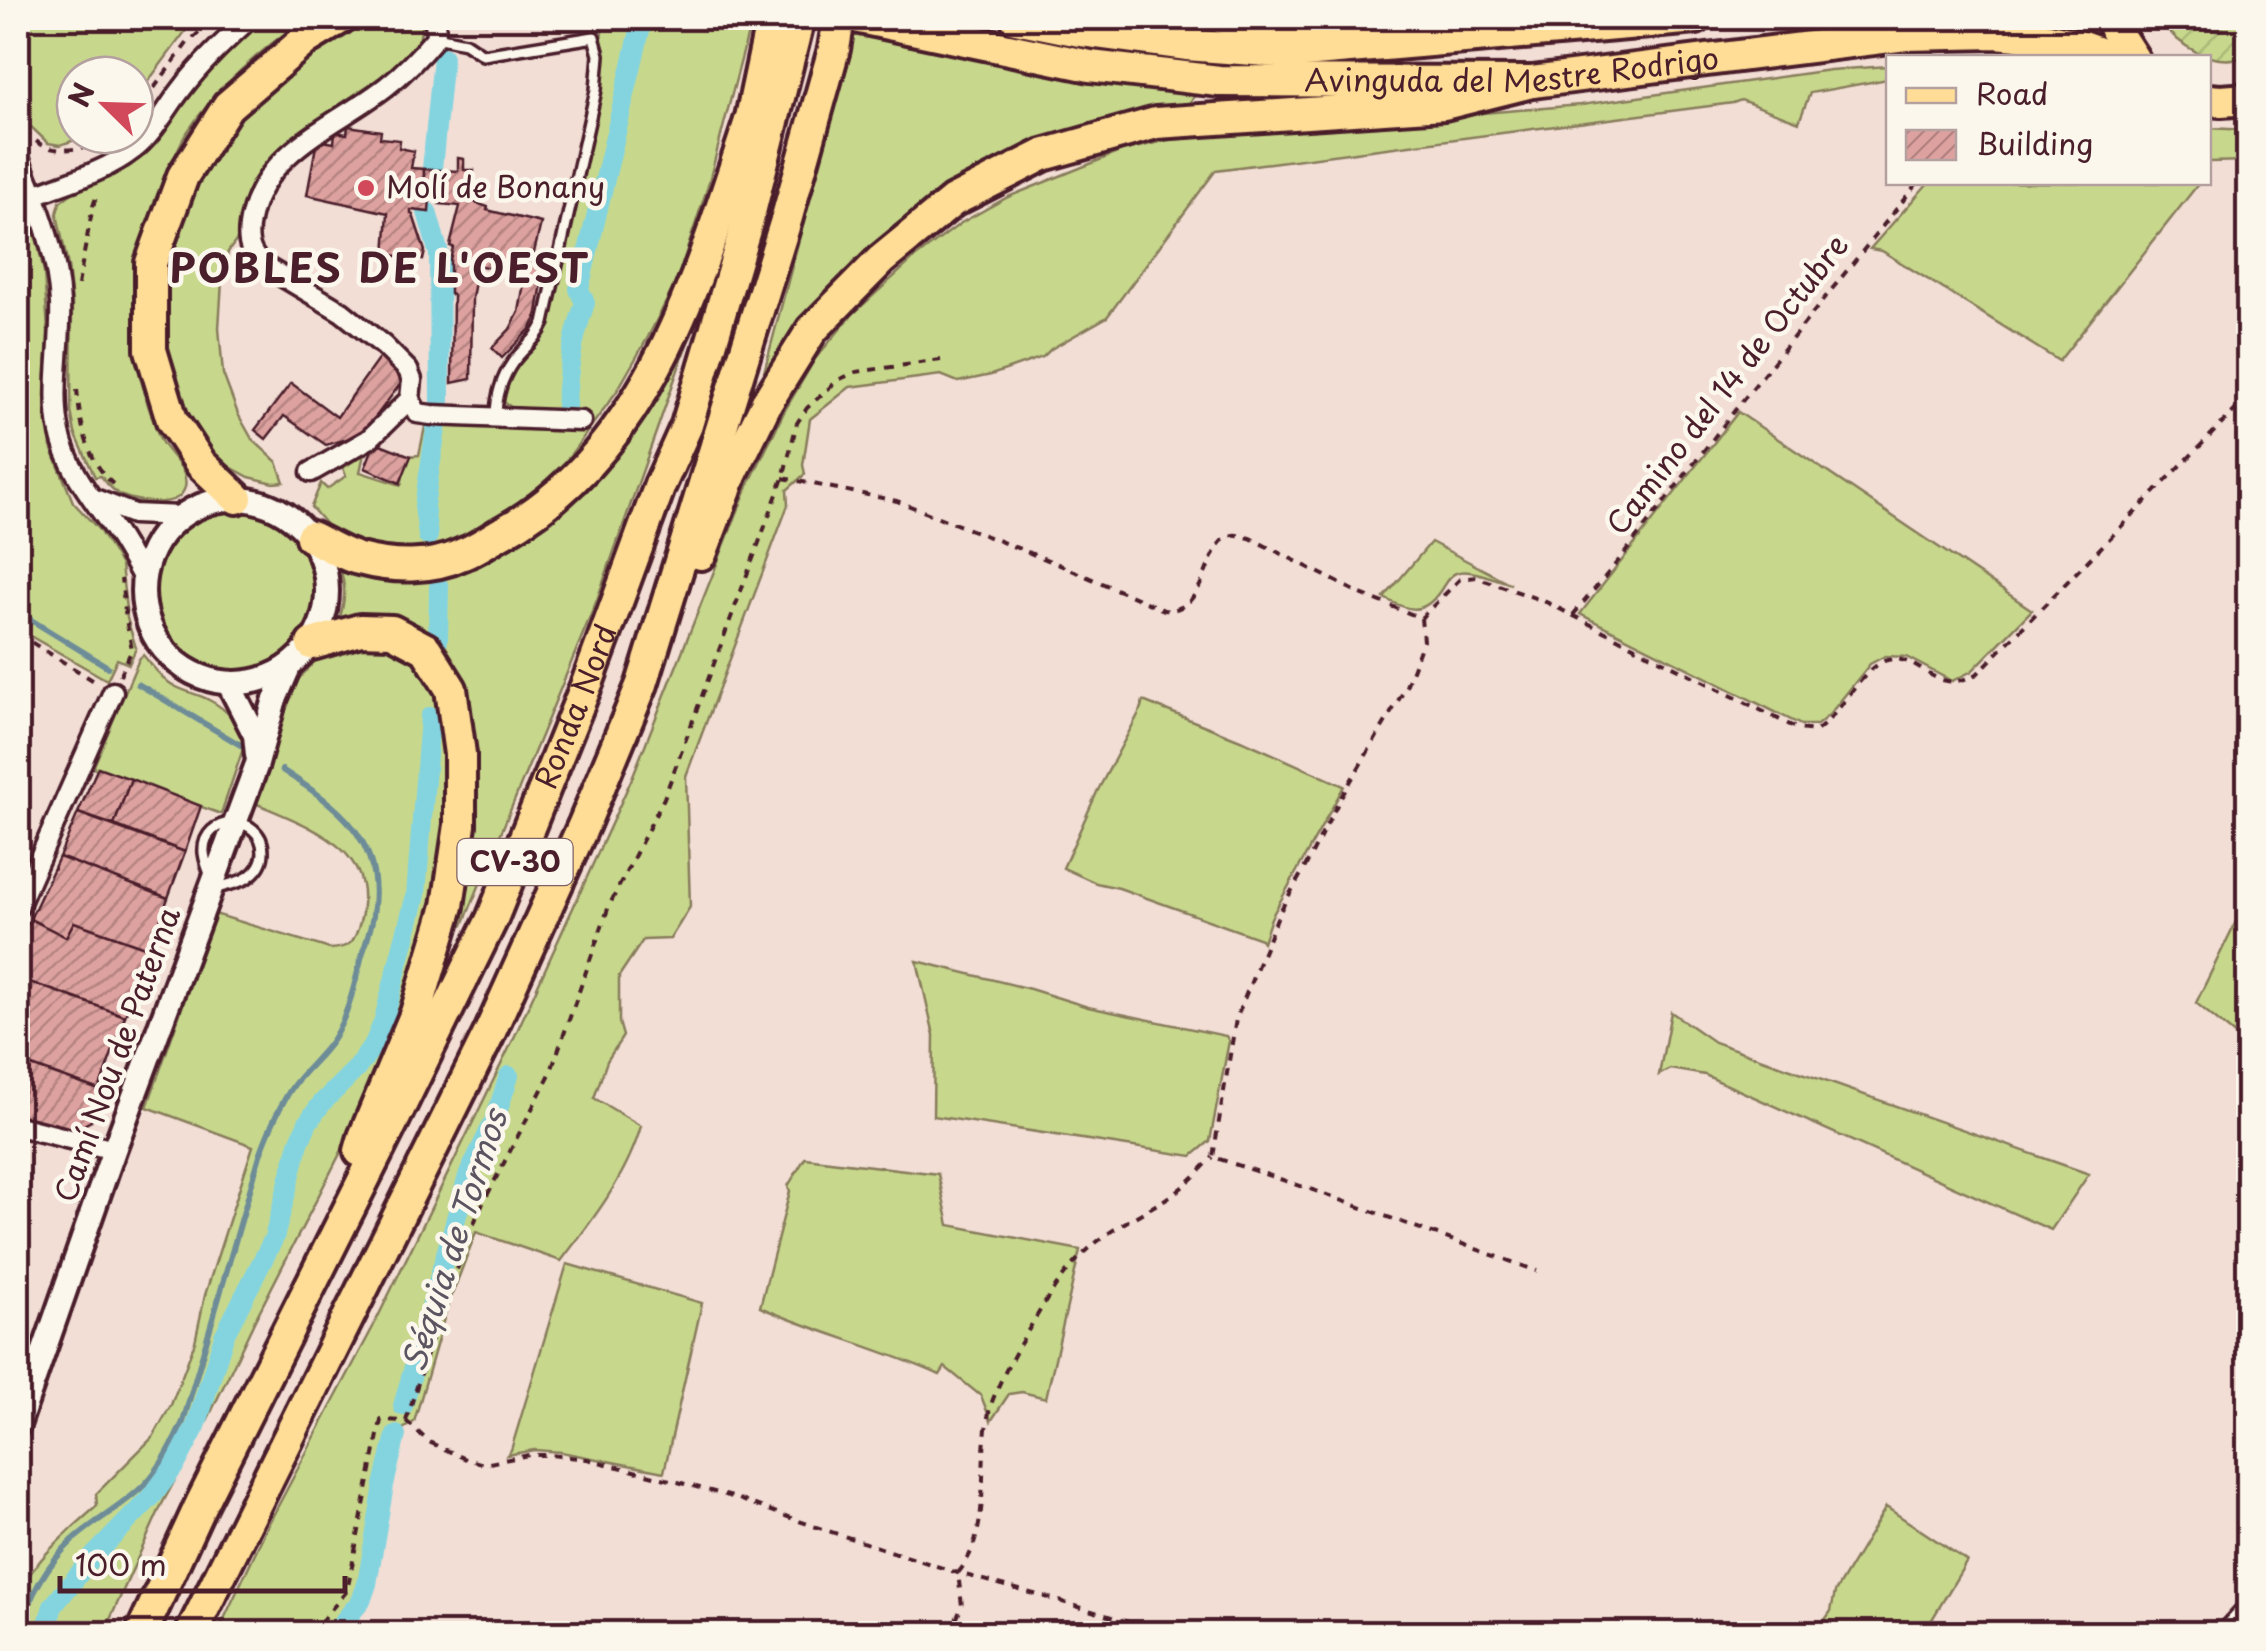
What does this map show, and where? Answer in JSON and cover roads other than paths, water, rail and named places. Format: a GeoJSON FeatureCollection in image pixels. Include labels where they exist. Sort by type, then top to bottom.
{"type":"FeatureCollection","features":[{"type":"Feature","properties":{"kind":"main road"},"geometry":{"type":"LineString","coordinates":[[237,498],[201,464],[172,420],[151,350],[152,263],[182,176],[228,106],[305,40],[341,18]]}},
{"type":"Feature","properties":{"kind":"main road"},"geometry":{"type":"LineString","coordinates":[[660,485],[672,422],[727,237],[772,18]]}},
{"type":"Feature","properties":{"kind":"main road","name":"Ronda Nord"},"geometry":{"type":"LineString","coordinates":[[140,1634],[492,919],[588,681],[660,485],[687,425],[744,235],[799,18]]}},
{"type":"Feature","properties":{"kind":"main road","name":"Ronda Nord"},"geometry":{"type":"LineString","coordinates":[[192,1634],[489,1034],[642,684],[788,217],[839,18]]}},
{"type":"Feature","properties":{"kind":"main road","name":"Avinguda del Mestre Rodrigo"},"geometry":{"type":"LineString","coordinates":[[860,18],[1090,66],[1219,81],[1532,82],[1906,35],[1996,33],[2040,37],[2105,55]]}},
{"type":"Feature","properties":{"kind":"main road","name":"Avinguda del Mestre Rodrigo"},"geometry":{"type":"LineString","coordinates":[[1016,18],[1186,45],[1292,53],[1696,18]]}},
{"type":"Feature","properties":{"kind":"main road"},"geometry":{"type":"LineString","coordinates":[[1222,18],[1338,36],[1417,42]]}},
{"type":"Feature","properties":{"kind":"main road"},"geometry":{"type":"LineString","coordinates":[[2111,18],[2131,55]]}},
{"type":"Feature","properties":{"kind":"main road"},"geometry":{"type":"LineString","coordinates":[[642,684],[685,598],[732,473],[767,402],[812,330],[880,260],[953,202],[1043,155],[1156,123],[1444,104],[1532,82]]}},
{"type":"Feature","properties":{"kind":"main road"},"geometry":{"type":"LineString","coordinates":[[2211,100],[2248,98]]}},
{"type":"Feature","properties":{"kind":"main road"},"geometry":{"type":"LineString","coordinates":[[311,537],[357,559],[415,567],[462,555],[526,519],[564,491],[604,445],[644,388],[689,297],[751,118]]}},
{"type":"Feature","properties":{"kind":"main road"},"geometry":{"type":"LineString","coordinates":[[312,644],[360,630],[392,631],[426,649],[450,690],[460,754],[460,825],[448,906],[416,1013],[364,1136],[340,1228]]}},
{"type":"Feature","properties":{"kind":"street"},"geometry":{"type":"LineString","coordinates":[[35,195],[134,150],[183,86],[250,18]]}},
{"type":"Feature","properties":{"kind":"street"},"geometry":{"type":"LineString","coordinates":[[436,28],[405,70],[384,88],[288,153],[254,201],[248,240],[254,258],[342,312],[384,346],[408,370],[412,380],[410,399],[417,413],[580,420]]}},
{"type":"Feature","properties":{"kind":"street"},"geometry":{"type":"LineString","coordinates":[[18,156],[53,253],[60,302],[60,433],[71,464],[120,538],[132,578],[143,600],[147,622],[157,642],[188,672],[208,680],[229,684],[260,681],[289,668],[312,644],[326,609],[326,571],[311,537],[296,521],[258,501],[237,498],[207,503],[181,516],[167,528],[132,578]]}},
{"type":"Feature","properties":{"kind":"street"},"geometry":{"type":"LineString","coordinates":[[311,472],[369,439],[410,399]]}},
{"type":"Feature","properties":{"kind":"street"},"geometry":{"type":"LineString","coordinates":[[92,498],[133,514],[181,516]]}},
{"type":"Feature","properties":{"kind":"street","name":"Camí Nou de Paterna"},"geometry":{"type":"LineString","coordinates":[[18,1425],[114,1150],[258,764],[274,702],[289,668]]}},
{"type":"Feature","properties":{"kind":"street"},"geometry":{"type":"LineString","coordinates":[[229,684],[254,735],[258,764]]}},
{"type":"Feature","properties":{"kind":"street"},"geometry":{"type":"LineString","coordinates":[[18,907],[112,692]]}},
{"type":"Feature","properties":{"kind":"street"},"geometry":{"type":"LineString","coordinates":[[18,1126],[114,1150]]}},
{"type":"Feature","properties":{"kind":"street"},"geometry":{"type":"LineString","coordinates":[[2224,1634],[2248,1608]]}},
{"type":"Feature","properties":{"kind":"lane"},"geometry":{"type":"LineString","coordinates":[[436,28],[482,56],[594,36],[599,54],[596,90],[544,322],[537,338],[513,362],[501,384],[496,417]]}},
{"type":"Feature","properties":{"kind":"lane"},"geometry":{"type":"LineString","coordinates":[[211,886],[250,876],[262,860],[264,850],[256,832],[235,822]]}},
{"type":"Feature","properties":{"kind":"waterway","name":"Séquia de Tormos"},"geometry":{"type":"LineString","coordinates":[[566,406],[571,354],[585,303],[579,289],[643,18]]}},
{"type":"Feature","properties":{"kind":"waterway"},"geometry":{"type":"LineString","coordinates":[[432,169],[443,57]]}},
{"type":"Feature","properties":{"kind":"waterway"},"geometry":{"type":"LineString","coordinates":[[427,212],[439,254],[440,401]]}},
{"type":"Feature","properties":{"kind":"waterway"},"geometry":{"type":"LineString","coordinates":[[428,536],[424,506],[437,423]]}},
{"type":"Feature","properties":{"kind":"waterway"},"geometry":{"type":"LineString","coordinates":[[438,641],[439,587]]}},
{"type":"Feature","properties":{"kind":"waterway"},"geometry":{"type":"LineString","coordinates":[[18,612],[108,667]]}},
{"type":"Feature","properties":{"kind":"waterway"},"geometry":{"type":"LineString","coordinates":[[138,684],[242,746]]}},
{"type":"Feature","properties":{"kind":"waterway"},"geometry":{"type":"LineString","coordinates":[[45,1634],[53,1606],[176,1464],[196,1426],[224,1336],[274,1238],[308,1122],[357,1068],[383,1023],[416,895],[430,717]]}},
{"type":"Feature","properties":{"kind":"waterway"},"geometry":{"type":"LineString","coordinates":[[19,1634],[33,1595],[54,1560],[82,1532],[139,1490],[171,1446],[183,1422],[267,1137],[293,1086],[333,1039],[350,1000],[373,915],[372,865],[364,845],[339,812],[282,770]]}},
{"type":"Feature","properties":{"kind":"waterway","name":"Séquia de Tormos"},"geometry":{"type":"LineString","coordinates":[[403,1406],[468,1176],[495,1119],[509,1076]]}},
{"type":"Feature","properties":{"kind":"waterway","name":"Séquia de Tormos"},"geometry":{"type":"LineString","coordinates":[[333,1634],[361,1601],[367,1584],[396,1435]]}},
{"type":"Feature","properties":{"kind":"place","name":"Molí de Bonany"},"geometry":{"type":"Point","coordinates":[366,188]}},
{"type":"Feature","properties":{"kind":"district","name":"POBLES DE L'OEST"},"geometry":{"type":"Point","coordinates":[380,269]}}]}
